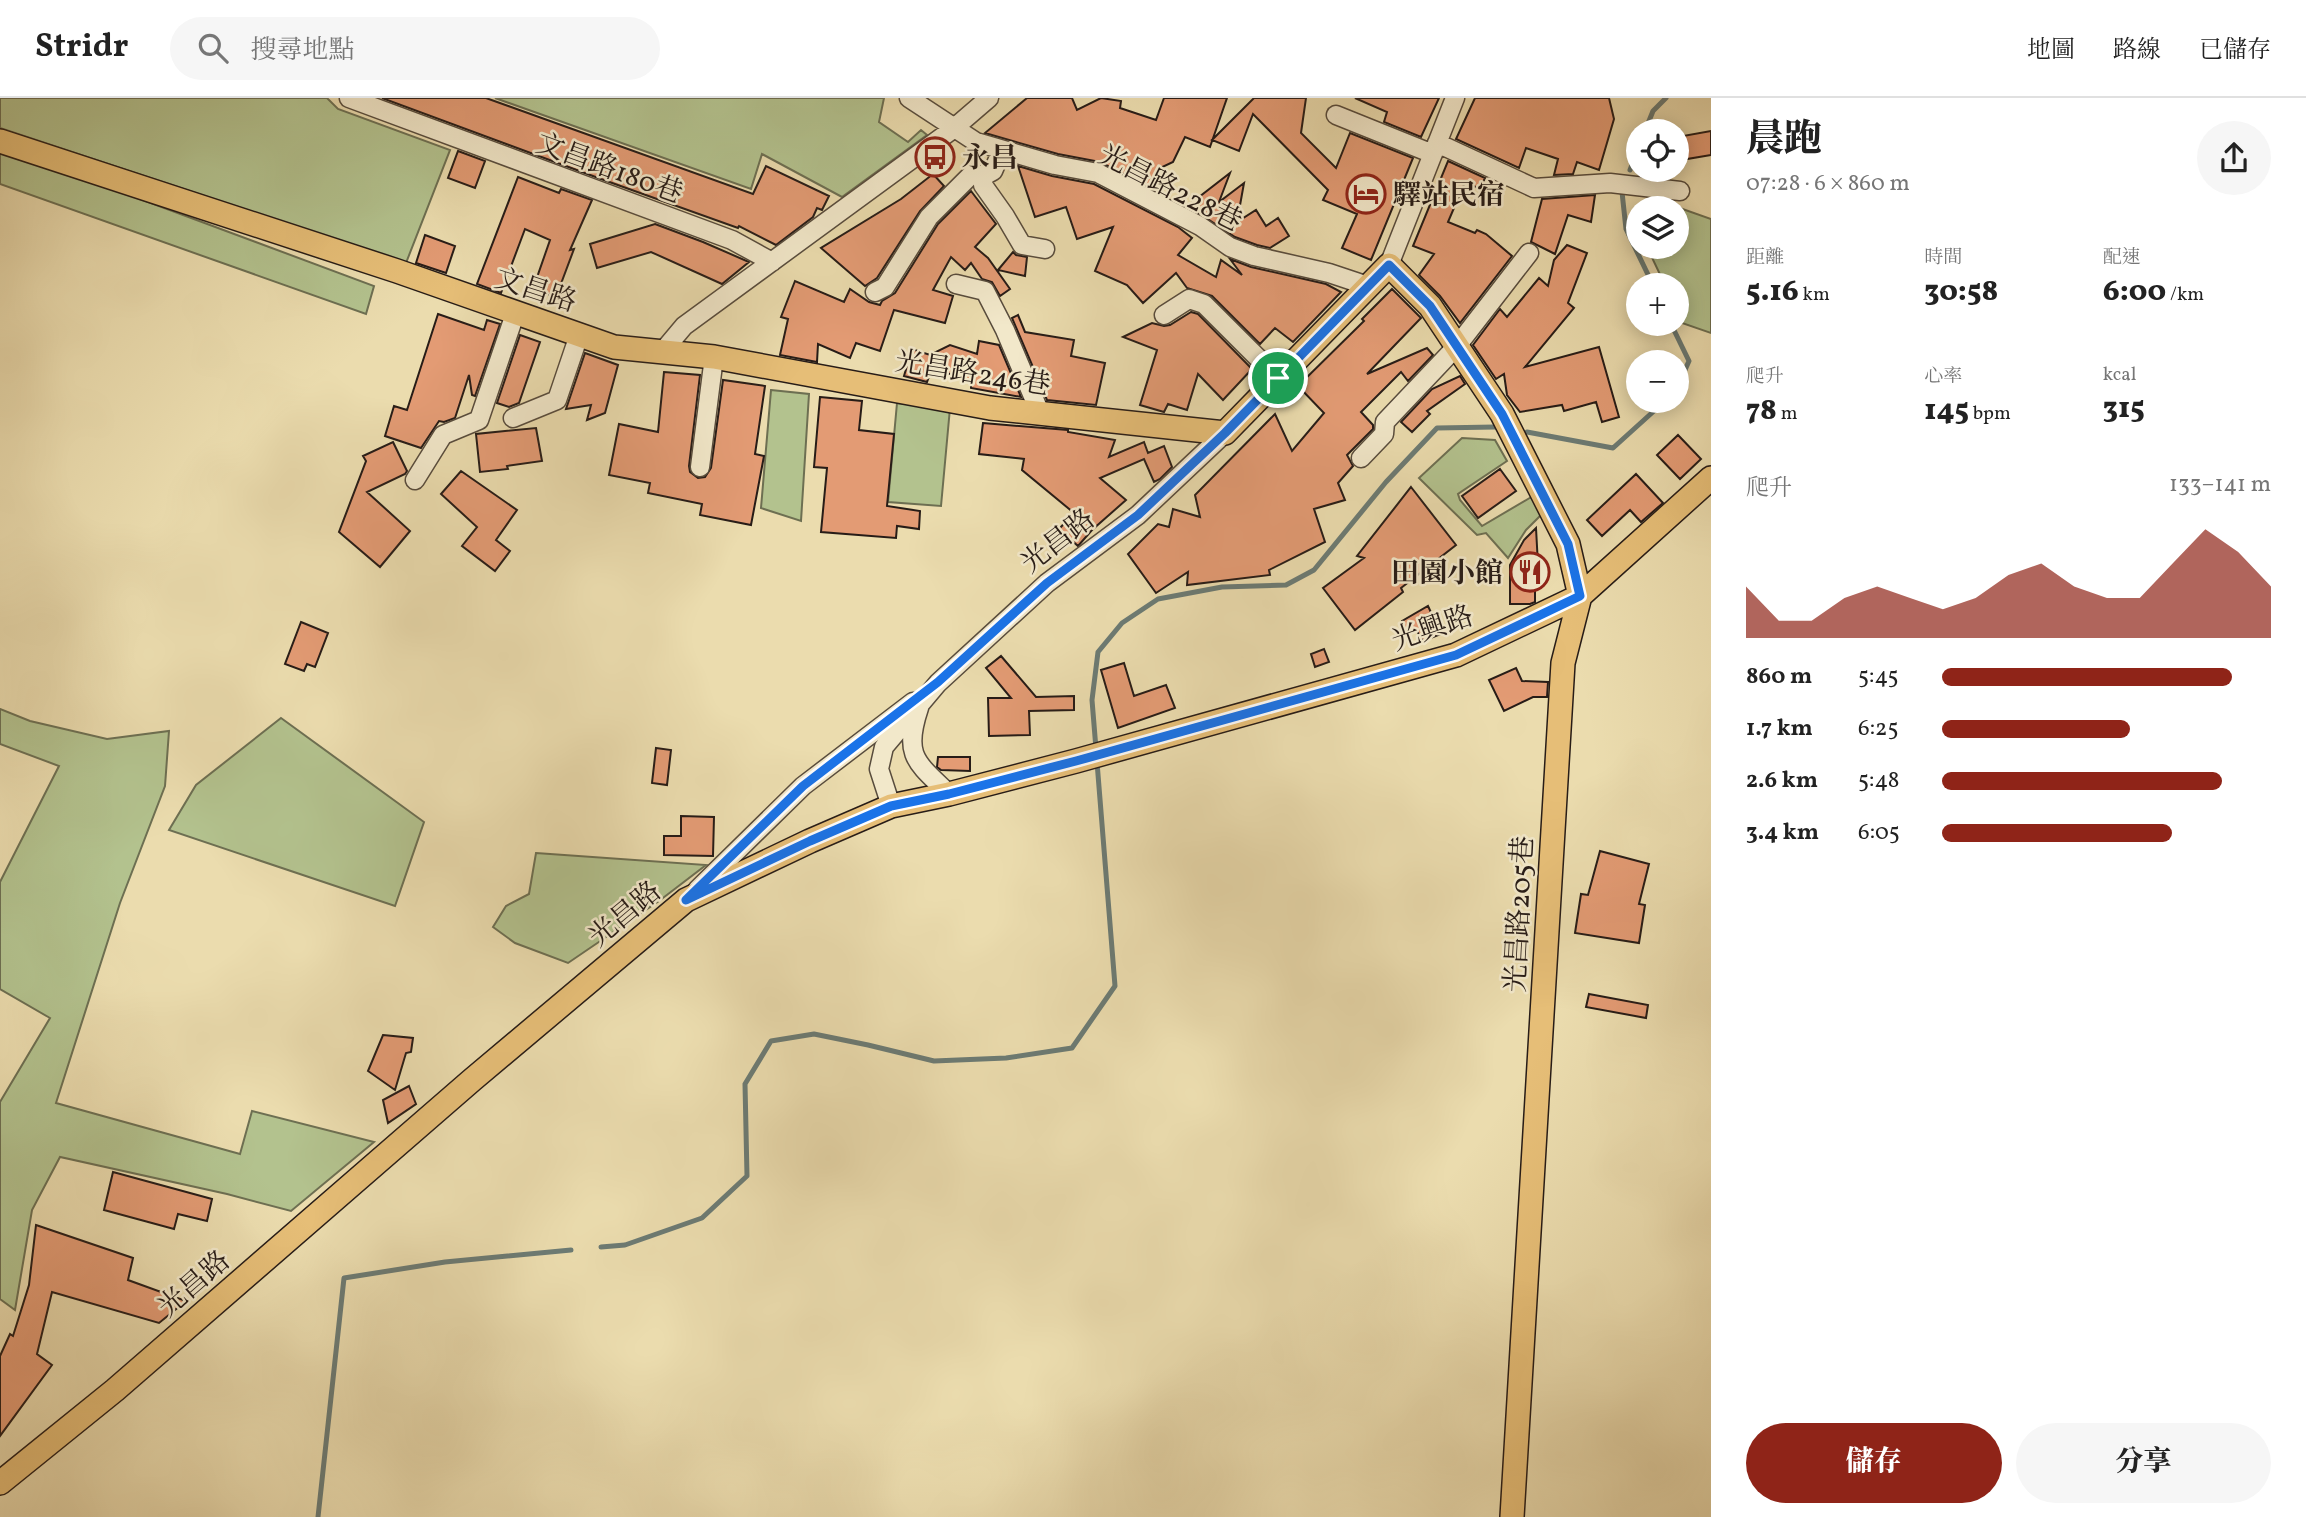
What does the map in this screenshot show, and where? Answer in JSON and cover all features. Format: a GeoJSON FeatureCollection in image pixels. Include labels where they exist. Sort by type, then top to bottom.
{"type":"FeatureCollection","features":[{"type":"Feature","properties":{"kind":"main road","name":"文昌路"},"geometry":{"type":"LineString","coordinates":[[0,141],[397,271],[614,347],[663,351]]}},
{"type":"Feature","properties":{"kind":"main road","name":"光昌路"},"geometry":{"type":"LineString","coordinates":[[1225,433],[1389,265]]}},
{"type":"Feature","properties":{"kind":"main road","name":"光昌路205巷"},"geometry":{"type":"LineString","coordinates":[[1389,265],[1430,306],[1502,414],[1568,544],[1580,596],[1563,663],[1512,1517]]}},
{"type":"Feature","properties":{"kind":"main road","name":"光昌路246巷"},"geometry":{"type":"LineString","coordinates":[[663,351],[715,357],[990,408],[1225,433]]}},
{"type":"Feature","properties":{"kind":"main road","name":"光興路"},"geometry":{"type":"LineString","coordinates":[[949,794],[1456,655],[1580,596],[1711,478]]}},
{"type":"Feature","properties":{"kind":"main road"},"geometry":{"type":"LineString","coordinates":[[891,806],[949,794]]}},
{"type":"Feature","properties":{"kind":"main road","name":"光昌路"},"geometry":{"type":"LineString","coordinates":[[0,1483],[115,1390],[462,1089],[686,900],[891,806]]}},
{"type":"Feature","properties":{"kind":"street","name":"文昌路180巷"},"geometry":{"type":"LineString","coordinates":[[349,98],[732,240],[772,262]]}},
{"type":"Feature","properties":{"kind":"street","name":"光昌路228巷"},"geometry":{"type":"LineString","coordinates":[[909,98],[976,142],[1055,165],[1098,173],[1200,226],[1230,247],[1254,256],[1329,273],[1368,286]]}},
{"type":"Feature","properties":{"kind":"street"},"geometry":{"type":"LineString","coordinates":[[663,351],[684,326],[953,129],[973,104],[989,98]]}},
{"type":"Feature","properties":{"kind":"street","name":"光昌路"},"geometry":{"type":"LineString","coordinates":[[1389,265],[1455,98]]}},
{"type":"Feature","properties":{"kind":"street"},"geometry":{"type":"LineString","coordinates":[[1336,116],[1435,149],[1534,188],[1610,183],[1680,191]]}},
{"type":"Feature","properties":{"kind":"street"},"geometry":{"type":"LineString","coordinates":[[875,292],[885,287],[929,217],[973,173],[984,176],[993,171],[1002,150]]}},
{"type":"Feature","properties":{"kind":"street"},"geometry":{"type":"LineString","coordinates":[[984,176],[983,185],[1022,245],[1045,249]]}},
{"type":"Feature","properties":{"kind":"street"},"geometry":{"type":"LineString","coordinates":[[1361,458],[1384,435],[1385,422],[1457,346],[1530,253]]}},
{"type":"Feature","properties":{"kind":"street"},"geometry":{"type":"LineString","coordinates":[[956,284],[985,291],[1005,330],[1040,413]]}},
{"type":"Feature","properties":{"kind":"street"},"geometry":{"type":"LineString","coordinates":[[1164,315],[1189,299],[1204,304],[1278,378]]}},
{"type":"Feature","properties":{"kind":"street"},"geometry":{"type":"LineString","coordinates":[[415,480],[443,435],[479,420],[515,314]]}},
{"type":"Feature","properties":{"kind":"street"},"geometry":{"type":"LineString","coordinates":[[513,418],[557,400],[579,335]]}},
{"type":"Feature","properties":{"kind":"street"},"geometry":{"type":"LineString","coordinates":[[700,467],[715,357]]}},
{"type":"Feature","properties":{"kind":"street","name":"光昌路"},"geometry":{"type":"LineString","coordinates":[[891,806],[879,769],[884,747],[938,682],[1047,583],[1138,515],[1225,433]]}},
{"type":"Feature","properties":{"kind":"street"},"geometry":{"type":"LineString","coordinates":[[938,682],[918,709],[912,737],[912,753],[921,768],[949,794]]}},
{"type":"Feature","properties":{"kind":"street"},"geometry":{"type":"LineString","coordinates":[[686,900],[803,786],[938,682]]}},
{"type":"Feature","properties":{"kind":"green space"},"geometry":{"type":"Polygon","coordinates":[[[0,98],[327,98],[338,109],[450,150],[406,263],[0,128],[0,98]]]}},
{"type":"Feature","properties":{"kind":"green space"},"geometry":{"type":"Polygon","coordinates":[[[495,98],[884,98],[879,122],[908,142],[921,130],[927,135],[842,197],[762,154],[751,189],[495,98]]]}},
{"type":"Feature","properties":{"kind":"green space"},"geometry":{"type":"Polygon","coordinates":[[[0,147],[374,286],[366,314],[0,184],[0,147]]]}},
{"type":"Feature","properties":{"kind":"green space"},"geometry":{"type":"Polygon","coordinates":[[[1689,211],[1711,219],[1711,333],[1689,325],[1689,273],[1659,273],[1653,259],[1689,259],[1689,211]]]}},
{"type":"Feature","properties":{"kind":"green space"},"geometry":{"type":"Polygon","coordinates":[[[771,390],[809,394],[801,521],[761,508],[771,390]]]}},
{"type":"Feature","properties":{"kind":"green space"},"geometry":{"type":"Polygon","coordinates":[[[897,403],[950,408],[941,506],[888,502],[897,403]]]}},
{"type":"Feature","properties":{"kind":"green space"},"geometry":{"type":"Polygon","coordinates":[[[1462,438],[1495,440],[1507,461],[1458,494],[1482,526],[1533,496],[1543,513],[1526,530],[1508,558],[1486,533],[1477,535],[1419,478],[1462,438]]]}},
{"type":"Feature","properties":{"kind":"green space"},"geometry":{"type":"Polygon","coordinates":[[[0,709],[30,721],[107,739],[169,731],[165,786],[120,903],[56,1103],[240,1154],[252,1111],[374,1142],[291,1211],[60,1157],[32,1210],[15,1310],[0,1299],[0,1102],[50,1018],[0,989],[0,882],[59,766],[0,744],[0,709]]]}},
{"type":"Feature","properties":{"kind":"green space"},"geometry":{"type":"Polygon","coordinates":[[[281,718],[424,822],[395,906],[169,830],[196,785],[281,718]]]}},
{"type":"Feature","properties":{"kind":"green space"},"geometry":{"type":"Polygon","coordinates":[[[536,853],[706,865],[659,901],[568,963],[515,943],[493,927],[506,906],[529,894],[536,853]]]}},
{"type":"Feature","properties":{"kind":"building"},"geometry":{"type":"Polygon","coordinates":[[[382,98],[486,98],[753,194],[766,166],[829,196],[822,210],[817,208],[813,217],[776,245],[739,226],[738,228],[601,179],[382,98]]]}},
{"type":"Feature","properties":{"kind":"building"},"geometry":{"type":"Polygon","coordinates":[[[1027,98],[1072,98],[1077,110],[1101,98],[1121,101],[1120,108],[1156,120],[1164,98],[1227,98],[1210,147],[1185,137],[1173,162],[1158,169],[1149,187],[1100,162],[1058,154],[985,133],[1027,98]]]}},
{"type":"Feature","properties":{"kind":"building"},"geometry":{"type":"Polygon","coordinates":[[[1254,98],[1306,98],[1301,133],[1336,168],[1350,133],[1413,158],[1371,260],[1342,248],[1357,214],[1323,200],[1328,190],[1253,114],[1239,151],[1212,140],[1254,98]]]}},
{"type":"Feature","properties":{"kind":"building"},"geometry":{"type":"Polygon","coordinates":[[[1355,98],[1439,98],[1421,137],[1384,122],[1387,112],[1355,98]]]}},
{"type":"Feature","properties":{"kind":"building"},"geometry":{"type":"Polygon","coordinates":[[[1475,98],[1609,98],[1614,119],[1599,170],[1577,162],[1573,174],[1554,175],[1558,159],[1526,148],[1519,168],[1456,139],[1475,98]]]}},
{"type":"Feature","properties":{"kind":"building"},"geometry":{"type":"Polygon","coordinates":[[[1711,131],[1711,155],[1689,159],[1689,135],[1711,131]]]}},
{"type":"Feature","properties":{"kind":"building"},"geometry":{"type":"Polygon","coordinates":[[[458,151],[485,161],[475,188],[448,178],[458,151]]]}},
{"type":"Feature","properties":{"kind":"building"},"geometry":{"type":"Polygon","coordinates":[[[1448,161],[1485,178],[1480,189],[1465,182],[1448,222],[1475,233],[1477,230],[1486,234],[1512,256],[1460,323],[1440,296],[1419,275],[1434,254],[1413,246],[1448,161]]]}},
{"type":"Feature","properties":{"kind":"building"},"geometry":{"type":"Polygon","coordinates":[[[1018,166],[1094,184],[1178,227],[1192,238],[1178,255],[1216,277],[1221,260],[1242,275],[1230,259],[1251,267],[1326,284],[1341,292],[1293,342],[1275,328],[1260,344],[1212,296],[1187,288],[1176,273],[1143,303],[1127,285],[1095,271],[1113,227],[1077,239],[1066,207],[1035,217],[1018,166]]]}},
{"type":"Feature","properties":{"kind":"building"},"geometry":{"type":"Polygon","coordinates":[[[1230,173],[1219,202],[1244,183],[1237,222],[1256,210],[1266,226],[1278,218],[1289,236],[1270,248],[1257,245],[1235,237],[1194,210],[1190,204],[1230,173]]]}},
{"type":"Feature","properties":{"kind":"building"},"geometry":{"type":"Polygon","coordinates":[[[933,174],[944,186],[920,211],[877,278],[865,286],[821,248],[901,199],[933,174]]]}},
{"type":"Feature","properties":{"kind":"building"},"geometry":{"type":"Polygon","coordinates":[[[518,177],[559,193],[561,189],[592,200],[570,250],[574,249],[556,297],[533,289],[550,240],[525,229],[501,293],[477,284],[518,177]]]}},
{"type":"Feature","properties":{"kind":"building"},"geometry":{"type":"Polygon","coordinates":[[[971,191],[996,224],[975,247],[988,258],[1010,289],[1000,296],[992,282],[982,279],[971,263],[965,270],[951,257],[933,290],[953,296],[945,323],[894,310],[880,351],[856,343],[850,358],[818,344],[817,362],[780,355],[788,319],[781,317],[795,281],[844,302],[850,289],[869,302],[880,305],[895,293],[938,224],[971,191]]]}},
{"type":"Feature","properties":{"kind":"building"},"geometry":{"type":"Polygon","coordinates":[[[1595,195],[1591,222],[1568,215],[1555,254],[1531,242],[1542,199],[1595,195]]]}},
{"type":"Feature","properties":{"kind":"building"},"geometry":{"type":"Polygon","coordinates":[[[655,224],[749,262],[722,284],[651,252],[597,268],[590,244],[655,224]]]}},
{"type":"Feature","properties":{"kind":"building"},"geometry":{"type":"Polygon","coordinates":[[[425,235],[455,246],[446,273],[416,263],[425,235]]]}},
{"type":"Feature","properties":{"kind":"building"},"geometry":{"type":"Polygon","coordinates":[[[1567,245],[1587,253],[1568,303],[1574,308],[1525,367],[1599,347],[1619,417],[1602,422],[1596,402],[1564,411],[1562,405],[1520,412],[1507,395],[1504,374],[1496,379],[1473,345],[1500,309],[1507,317],[1539,278],[1548,286],[1554,260],[1567,245]]]}},
{"type":"Feature","properties":{"kind":"building"},"geometry":{"type":"Polygon","coordinates":[[[1013,252],[1027,257],[1025,276],[998,270],[1013,252]]]}},
{"type":"Feature","properties":{"kind":"building"},"geometry":{"type":"Polygon","coordinates":[[[1392,289],[1421,318],[1367,374],[1427,348],[1433,355],[1408,381],[1401,372],[1361,412],[1373,425],[1373,429],[1347,455],[1353,466],[1338,483],[1345,500],[1314,509],[1325,542],[1269,570],[1270,575],[1187,585],[1188,572],[1156,593],[1128,554],[1158,524],[1169,527],[1173,509],[1200,517],[1195,495],[1275,414],[1292,451],[1324,413],[1298,386],[1364,321],[1362,319],[1392,289]]]}},
{"type":"Feature","properties":{"kind":"building"},"geometry":{"type":"Polygon","coordinates":[[[1191,312],[1198,314],[1252,369],[1223,400],[1198,374],[1187,410],[1168,404],[1164,412],[1140,405],[1157,350],[1123,337],[1152,323],[1170,325],[1191,312]]]}},
{"type":"Feature","properties":{"kind":"building"},"geometry":{"type":"Polygon","coordinates":[[[438,314],[484,330],[487,320],[500,324],[475,396],[472,395],[469,375],[455,418],[439,421],[421,448],[385,436],[394,406],[407,410],[438,314]]]}},
{"type":"Feature","properties":{"kind":"building"},"geometry":{"type":"Polygon","coordinates":[[[1018,315],[1025,332],[1074,340],[1071,356],[1105,363],[1096,405],[1047,400],[1012,318],[1018,315]]]}},
{"type":"Feature","properties":{"kind":"building"},"geometry":{"type":"Polygon","coordinates":[[[520,335],[540,342],[519,403],[509,407],[497,403],[520,335]]]}},
{"type":"Feature","properties":{"kind":"building"},"geometry":{"type":"Polygon","coordinates":[[[979,341],[999,345],[1021,397],[971,388],[971,381],[932,368],[927,382],[904,376],[912,349],[930,355],[950,345],[977,354],[979,341]]]}},
{"type":"Feature","properties":{"kind":"building"},"geometry":{"type":"Polygon","coordinates":[[[585,353],[618,365],[605,413],[587,420],[591,405],[566,409],[585,353]]]}},
{"type":"Feature","properties":{"kind":"building"},"geometry":{"type":"Polygon","coordinates":[[[664,372],[700,375],[689,466],[690,472],[698,478],[705,477],[711,468],[723,380],[765,386],[755,454],[764,456],[751,525],[700,515],[702,504],[648,493],[650,483],[609,475],[619,424],[658,432],[664,372]]]}},
{"type":"Feature","properties":{"kind":"building"},"geometry":{"type":"Polygon","coordinates":[[[1460,376],[1465,384],[1427,411],[1430,414],[1412,432],[1401,422],[1432,389],[1460,376]]]}},
{"type":"Feature","properties":{"kind":"building"},"geometry":{"type":"Polygon","coordinates":[[[820,397],[862,401],[859,430],[894,434],[887,506],[920,511],[919,529],[897,526],[896,538],[821,532],[827,468],[814,467],[820,397]]]}},
{"type":"Feature","properties":{"kind":"building"},"geometry":{"type":"Polygon","coordinates":[[[983,423],[1068,430],[1115,440],[1109,457],[1144,442],[1148,453],[1164,446],[1172,467],[1154,482],[1144,459],[1100,478],[1126,500],[1078,546],[1059,529],[1074,513],[1022,470],[1024,459],[979,454],[983,423]]]}},
{"type":"Feature","properties":{"kind":"building"},"geometry":{"type":"Polygon","coordinates":[[[536,428],[542,461],[480,472],[476,434],[536,428]]]}},
{"type":"Feature","properties":{"kind":"building"},"geometry":{"type":"Polygon","coordinates":[[[1678,435],[1701,459],[1680,479],[1657,455],[1678,435]]]}},
{"type":"Feature","properties":{"kind":"building"},"geometry":{"type":"Polygon","coordinates":[[[393,442],[407,471],[367,492],[410,531],[380,567],[339,532],[366,461],[363,456],[393,442]]]}},
{"type":"Feature","properties":{"kind":"building"},"geometry":{"type":"Polygon","coordinates":[[[1500,469],[1516,491],[1478,518],[1462,496],[1500,469]]]}},
{"type":"Feature","properties":{"kind":"building"},"geometry":{"type":"Polygon","coordinates":[[[461,471],[517,510],[496,540],[510,551],[495,571],[462,546],[477,527],[441,494],[461,471]]]}},
{"type":"Feature","properties":{"kind":"building"},"geometry":{"type":"Polygon","coordinates":[[[1636,474],[1663,503],[1641,522],[1630,510],[1602,536],[1587,520],[1636,474]]]}},
{"type":"Feature","properties":{"kind":"building"},"geometry":{"type":"Polygon","coordinates":[[[1411,487],[1456,545],[1401,588],[1403,592],[1355,630],[1323,588],[1364,558],[1357,556],[1411,487]]]}},
{"type":"Feature","properties":{"kind":"building"},"geometry":{"type":"Polygon","coordinates":[[[1536,528],[1538,565],[1535,565],[1535,602],[1510,604],[1510,565],[1524,540],[1536,528]]]}},
{"type":"Feature","properties":{"kind":"building"},"geometry":{"type":"Polygon","coordinates":[[[1428,606],[1441,634],[1423,641],[1417,631],[1402,636],[1402,621],[1428,606]]]}},
{"type":"Feature","properties":{"kind":"building"},"geometry":{"type":"Polygon","coordinates":[[[301,622],[328,633],[315,667],[307,664],[304,671],[285,664],[301,622]]]}},
{"type":"Feature","properties":{"kind":"building"},"geometry":{"type":"Polygon","coordinates":[[[1324,649],[1329,662],[1315,667],[1311,654],[1324,649]]]}},
{"type":"Feature","properties":{"kind":"building"},"geometry":{"type":"Polygon","coordinates":[[[1001,656],[1036,697],[1074,696],[1074,710],[1029,711],[1030,735],[989,736],[988,698],[1011,698],[986,668],[1001,656]]]}},
{"type":"Feature","properties":{"kind":"building"},"geometry":{"type":"Polygon","coordinates":[[[1124,663],[1134,696],[1166,685],[1175,708],[1118,728],[1101,670],[1124,663]]]}},
{"type":"Feature","properties":{"kind":"building"},"geometry":{"type":"Polygon","coordinates":[[[1516,668],[1522,681],[1548,682],[1547,697],[1533,697],[1504,711],[1489,680],[1516,668]]]}},
{"type":"Feature","properties":{"kind":"building"},"geometry":{"type":"Polygon","coordinates":[[[656,748],[671,750],[667,785],[652,783],[656,748]]]}},
{"type":"Feature","properties":{"kind":"building"},"geometry":{"type":"Polygon","coordinates":[[[938,757],[970,757],[970,771],[941,770],[937,767],[938,757]]]}},
{"type":"Feature","properties":{"kind":"building"},"geometry":{"type":"Polygon","coordinates":[[[681,816],[714,817],[713,856],[664,855],[664,836],[681,836],[681,816]]]}},
{"type":"Feature","properties":{"kind":"building"},"geometry":{"type":"Polygon","coordinates":[[[1600,851],[1649,864],[1639,904],[1645,905],[1639,943],[1575,933],[1581,894],[1588,895],[1600,851]]]}},
{"type":"Feature","properties":{"kind":"building"},"geometry":{"type":"Polygon","coordinates":[[[1589,994],[1648,1005],[1646,1018],[1586,1007],[1589,994]]]}},
{"type":"Feature","properties":{"kind":"building"},"geometry":{"type":"Polygon","coordinates":[[[383,1035],[413,1038],[411,1052],[406,1053],[395,1090],[368,1071],[383,1035]]]}},
{"type":"Feature","properties":{"kind":"building"},"geometry":{"type":"Polygon","coordinates":[[[409,1086],[416,1104],[388,1123],[383,1100],[409,1086]]]}},
{"type":"Feature","properties":{"kind":"building"},"geometry":{"type":"Polygon","coordinates":[[[113,1172],[212,1199],[207,1221],[178,1214],[174,1229],[104,1210],[113,1172]]]}},
{"type":"Feature","properties":{"kind":"building"},"geometry":{"type":"Polygon","coordinates":[[[36,1225],[133,1258],[128,1280],[186,1301],[159,1323],[52,1292],[37,1354],[52,1365],[0,1436],[0,1356],[10,1334],[13,1336],[29,1285],[36,1225]]]}},
{"type":"Feature","properties":{"kind":"waterway"},"geometry":{"type":"LineString","coordinates":[[1650,119],[1653,111],[1666,98]]}},
{"type":"Feature","properties":{"kind":"waterway"},"geometry":{"type":"LineString","coordinates":[[1622,192],[1626,229],[1647,273]]}},
{"type":"Feature","properties":{"kind":"waterway"},"geometry":{"type":"LineString","coordinates":[[1677,336],[1684,350]]}},
{"type":"Feature","properties":{"kind":"waterway"},"geometry":{"type":"LineString","coordinates":[[1527,432],[1613,448],[1652,413]]}},
{"type":"Feature","properties":{"kind":"waterway"},"geometry":{"type":"LineString","coordinates":[[1096,749],[1092,700],[1098,652],[1122,623],[1158,599],[1222,587],[1286,585],[1314,570],[1386,482],[1437,428],[1495,427]]}},
{"type":"Feature","properties":{"kind":"waterway"},"geometry":{"type":"LineString","coordinates":[[601,1247],[625,1245],[702,1218],[747,1176],[745,1084],[771,1041],[814,1034],[934,1061],[1006,1058],[1072,1048],[1115,986],[1097,762]]}},
{"type":"Feature","properties":{"kind":"waterway"},"geometry":{"type":"LineString","coordinates":[[318,1517],[344,1278],[445,1262],[571,1250]]}},
{"type":"Feature","properties":{"kind":"place","name":"永昌"},"geometry":{"type":"Point","coordinates":[935,157]}},
{"type":"Feature","properties":{"kind":"place","name":"驛站民宿"},"geometry":{"type":"Point","coordinates":[1366,194]}},
{"type":"Feature","properties":{"kind":"place","name":"田園小館"},"geometry":{"type":"Point","coordinates":[1530,572]}},
{"type":"Feature","properties":{"kind":"route"},"geometry":{"type":"LineString","coordinates":[[1389,265],[1430,306],[1502,414],[1568,544],[1580,596],[1456,655],[1076,761],[891,806],[686,900],[803,786],[938,682],[1047,583],[1138,515],[1225,433],[1278,378],[1389,265]]}}]}
